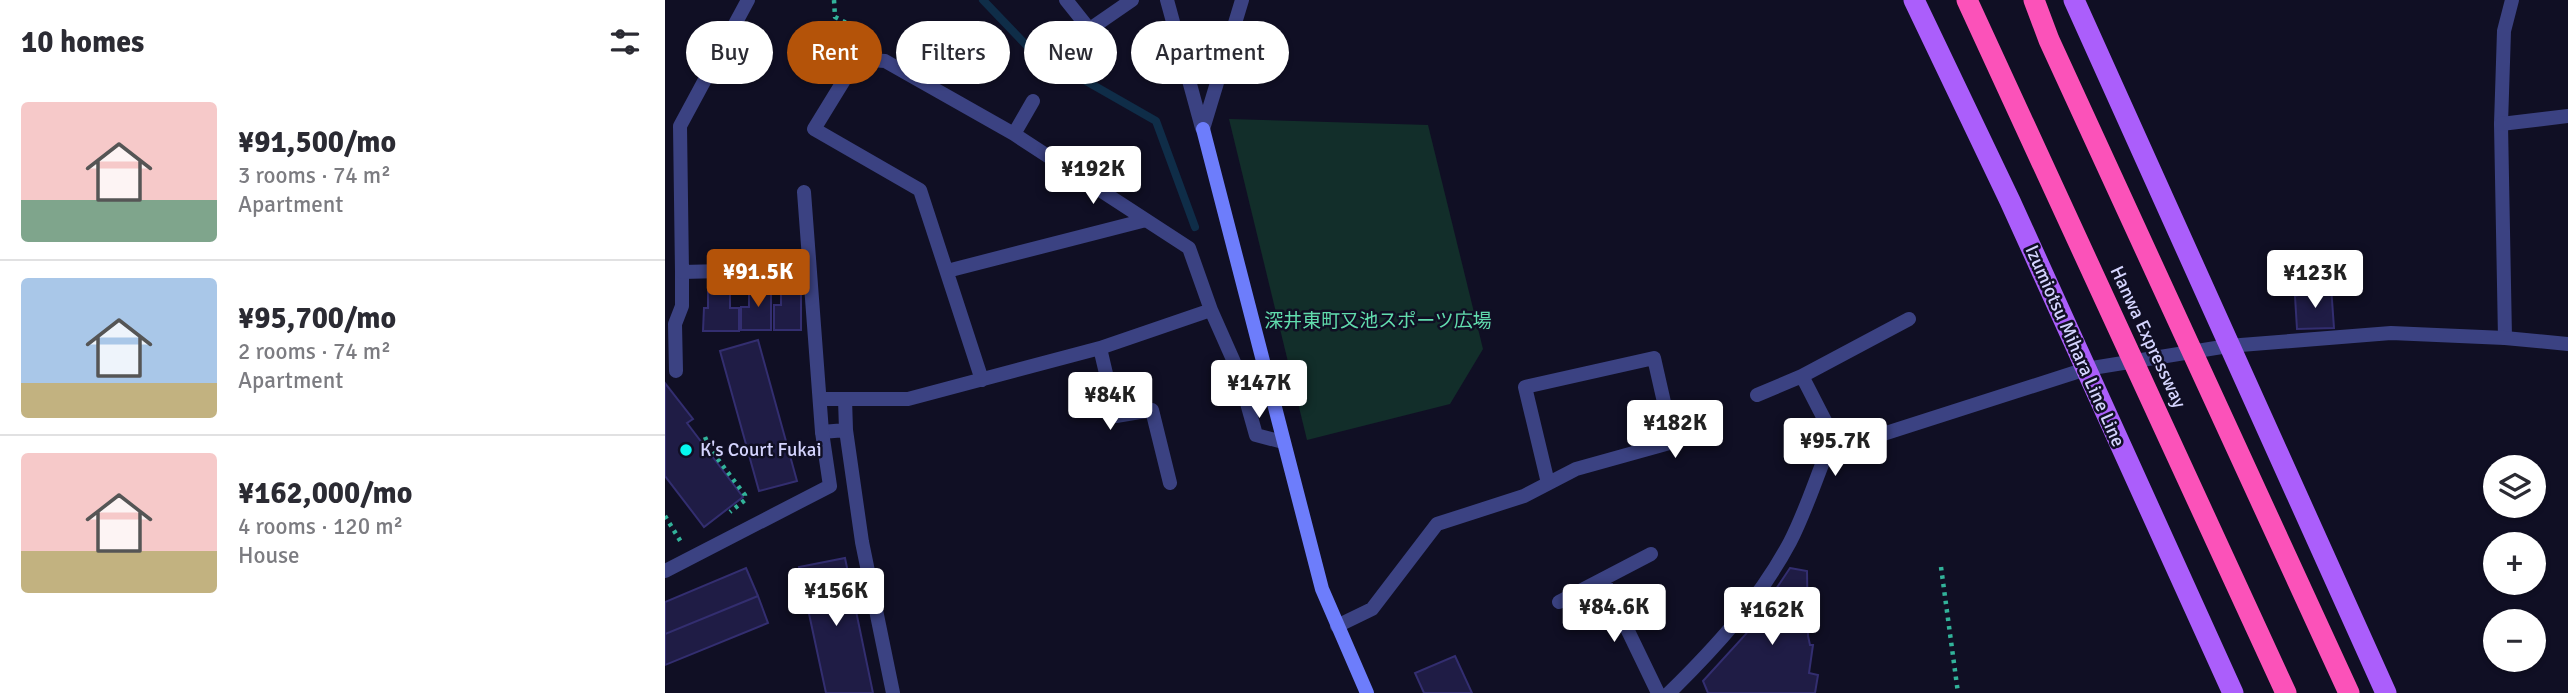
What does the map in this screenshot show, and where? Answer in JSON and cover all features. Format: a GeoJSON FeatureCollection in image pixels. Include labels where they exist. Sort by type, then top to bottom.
{"type":"FeatureCollection","features":[{"type":"Feature","properties":{"kind":"highway","name":"Hanwa Expressway"},"geometry":{"type":"LineString","coordinates":[[1967,0],[2286,693]]}},
{"type":"Feature","properties":{"kind":"highway","name":"Hanwa Expressway"},"geometry":{"type":"LineString","coordinates":[[2034,0],[2049,40],[2349,693]]}},
{"type":"Feature","properties":{"kind":"main road","name":"Izumiotsu Mihara Line Line"},"geometry":{"type":"LineString","coordinates":[[1914,0],[2010,201],[2233,693]]}},
{"type":"Feature","properties":{"kind":"main road"},"geometry":{"type":"LineString","coordinates":[[2074,0],[2386,693]]}},
{"type":"Feature","properties":{"kind":"street"},"geometry":{"type":"LineString","coordinates":[[676,371],[675,324],[681,306],[683,272],[680,126],[748,0]]}},
{"type":"Feature","properties":{"kind":"street"},"geometry":{"type":"LineString","coordinates":[[1066,0],[1083,21]]}},
{"type":"Feature","properties":{"kind":"street"},"geometry":{"type":"LineString","coordinates":[[1103,21],[1132,0]]}},
{"type":"Feature","properties":{"kind":"street"},"geometry":{"type":"LineString","coordinates":[[1167,0],[1322,589],[1367,693]]}},
{"type":"Feature","properties":{"kind":"street"},"geometry":{"type":"LineString","coordinates":[[1203,129],[1242,0]]}},
{"type":"Feature","properties":{"kind":"street"},"geometry":{"type":"LineString","coordinates":[[2505,338],[2501,124],[2504,31],[2512,0]]}},
{"type":"Feature","properties":{"kind":"street"},"geometry":{"type":"LineString","coordinates":[[882,61],[1014,134],[1189,248],[1211,310],[1238,371],[1257,435],[1283,442]]}},
{"type":"Feature","properties":{"kind":"street"},"geometry":{"type":"LineString","coordinates":[[842,84],[814,129],[920,190],[982,380]]}},
{"type":"Feature","properties":{"kind":"street"},"geometry":{"type":"LineString","coordinates":[[1014,134],[1033,101]]}},
{"type":"Feature","properties":{"kind":"street"},"geometry":{"type":"LineString","coordinates":[[2501,124],[2568,116]]}},
{"type":"Feature","properties":{"kind":"street"},"geometry":{"type":"LineString","coordinates":[[665,571],[830,486],[822,432],[804,192]]}},
{"type":"Feature","properties":{"kind":"street"},"geometry":{"type":"LineString","coordinates":[[947,271],[1146,220]]}},
{"type":"Feature","properties":{"kind":"street"},"geometry":{"type":"LineString","coordinates":[[683,272],[809,269]]}},
{"type":"Feature","properties":{"kind":"street"},"geometry":{"type":"LineString","coordinates":[[820,400],[908,400],[1100,348],[1211,310]]}},
{"type":"Feature","properties":{"kind":"street"},"geometry":{"type":"LineString","coordinates":[[1757,395],[1802,376],[1909,319]]}},
{"type":"Feature","properties":{"kind":"street"},"geometry":{"type":"LineString","coordinates":[[1669,693],[1718,645],[1761,589],[1790,541],[1827,452],[2086,369],[2228,346],[2391,333],[2568,344]]}},
{"type":"Feature","properties":{"kind":"street"},"geometry":{"type":"LineString","coordinates":[[1100,348],[1116,416],[1152,410],[1170,483]]}},
{"type":"Feature","properties":{"kind":"street"},"geometry":{"type":"LineString","coordinates":[[1337,626],[1373,609],[1437,524],[1524,496],[1576,469],[1673,442],[1654,358],[1525,387],[1548,483]]}},
{"type":"Feature","properties":{"kind":"street"},"geometry":{"type":"LineString","coordinates":[[1802,376],[1839,448]]}},
{"type":"Feature","properties":{"kind":"street"},"geometry":{"type":"LineString","coordinates":[[845,400],[846,430],[862,542],[893,693]]}},
{"type":"Feature","properties":{"kind":"street"},"geometry":{"type":"LineString","coordinates":[[822,432],[846,430]]}},
{"type":"Feature","properties":{"kind":"street"},"geometry":{"type":"LineString","coordinates":[[1559,602],[1651,554]]}},
{"type":"Feature","properties":{"kind":"street"},"geometry":{"type":"LineString","coordinates":[[1603,579],[1658,693]]}},
{"type":"Feature","properties":{"kind":"path"},"geometry":{"type":"LineString","coordinates":[[834,0],[835,17],[843,21]]}},
{"type":"Feature","properties":{"kind":"path"},"geometry":{"type":"LineString","coordinates":[[705,438],[710,449],[745,495],[745,500],[725,516]]}},
{"type":"Feature","properties":{"kind":"path"},"geometry":{"type":"LineString","coordinates":[[665,516],[692,557]]}},
{"type":"Feature","properties":{"kind":"path"},"geometry":{"type":"LineString","coordinates":[[1941,567],[1958,693]]}},
{"type":"Feature","properties":{"kind":"green space","name":"深井東町又池スポーツ広場"},"geometry":{"type":"Polygon","coordinates":[[[1229,119],[1428,125],[1483,349],[1450,404],[1307,440],[1229,119]]]}},
{"type":"Feature","properties":{"kind":"building"},"geometry":{"type":"Polygon","coordinates":[[[756,283],[771,283],[771,330],[741,330],[741,307],[749,307],[749,290],[754,290],[756,283]]]}},
{"type":"Feature","properties":{"kind":"building"},"geometry":{"type":"Polygon","coordinates":[[[785,284],[801,284],[801,330],[774,330],[774,305],[781,305],[781,288],[785,288],[785,284]]]}},
{"type":"Feature","properties":{"kind":"building"},"geometry":{"type":"Polygon","coordinates":[[[712,286],[730,286],[730,308],[739,308],[739,331],[703,331],[704,308],[708,308],[708,289],[712,289],[712,286]]]}},
{"type":"Feature","properties":{"kind":"building"},"geometry":{"type":"Polygon","coordinates":[[[2331,286],[2334,328],[2297,329],[2295,296],[2331,286]]]}},
{"type":"Feature","properties":{"kind":"building"},"geometry":{"type":"Polygon","coordinates":[[[758,340],[797,481],[759,491],[720,351],[758,340]]]}},
{"type":"Feature","properties":{"kind":"building","name":"K's Court Fukai"},"geometry":{"type":"Polygon","coordinates":[[[665,383],[693,419],[687,423],[743,497],[704,527],[665,476],[665,383]]]}},
{"type":"Feature","properties":{"kind":"building"},"geometry":{"type":"Polygon","coordinates":[[[845,558],[873,693],[826,693],[799,567],[845,558]]]}},
{"type":"Feature","properties":{"kind":"building"},"geometry":{"type":"Polygon","coordinates":[[[746,568],[758,596],[665,634],[665,602],[746,568]]]}},
{"type":"Feature","properties":{"kind":"building"},"geometry":{"type":"Polygon","coordinates":[[[1790,568],[1807,571],[1808,636],[1810,645],[1813,645],[1809,673],[1818,675],[1815,693],[1708,693],[1703,681],[1746,634],[1790,568]]]}},
{"type":"Feature","properties":{"kind":"building"},"geometry":{"type":"Polygon","coordinates":[[[758,596],[768,623],[665,665],[665,634],[758,596]]]}},
{"type":"Feature","properties":{"kind":"building"},"geometry":{"type":"Polygon","coordinates":[[[1455,656],[1472,693],[1424,693],[1415,673],[1455,656]]]}},
{"type":"Feature","properties":{"kind":"waterway"},"geometry":{"type":"LineString","coordinates":[[983,0],[1030,49],[1156,121],[1195,227]]}},
{"type":"Feature","properties":{"kind":"place","name":"K's Court Fukai"},"geometry":{"type":"Point","coordinates":[686,450]}}]}
